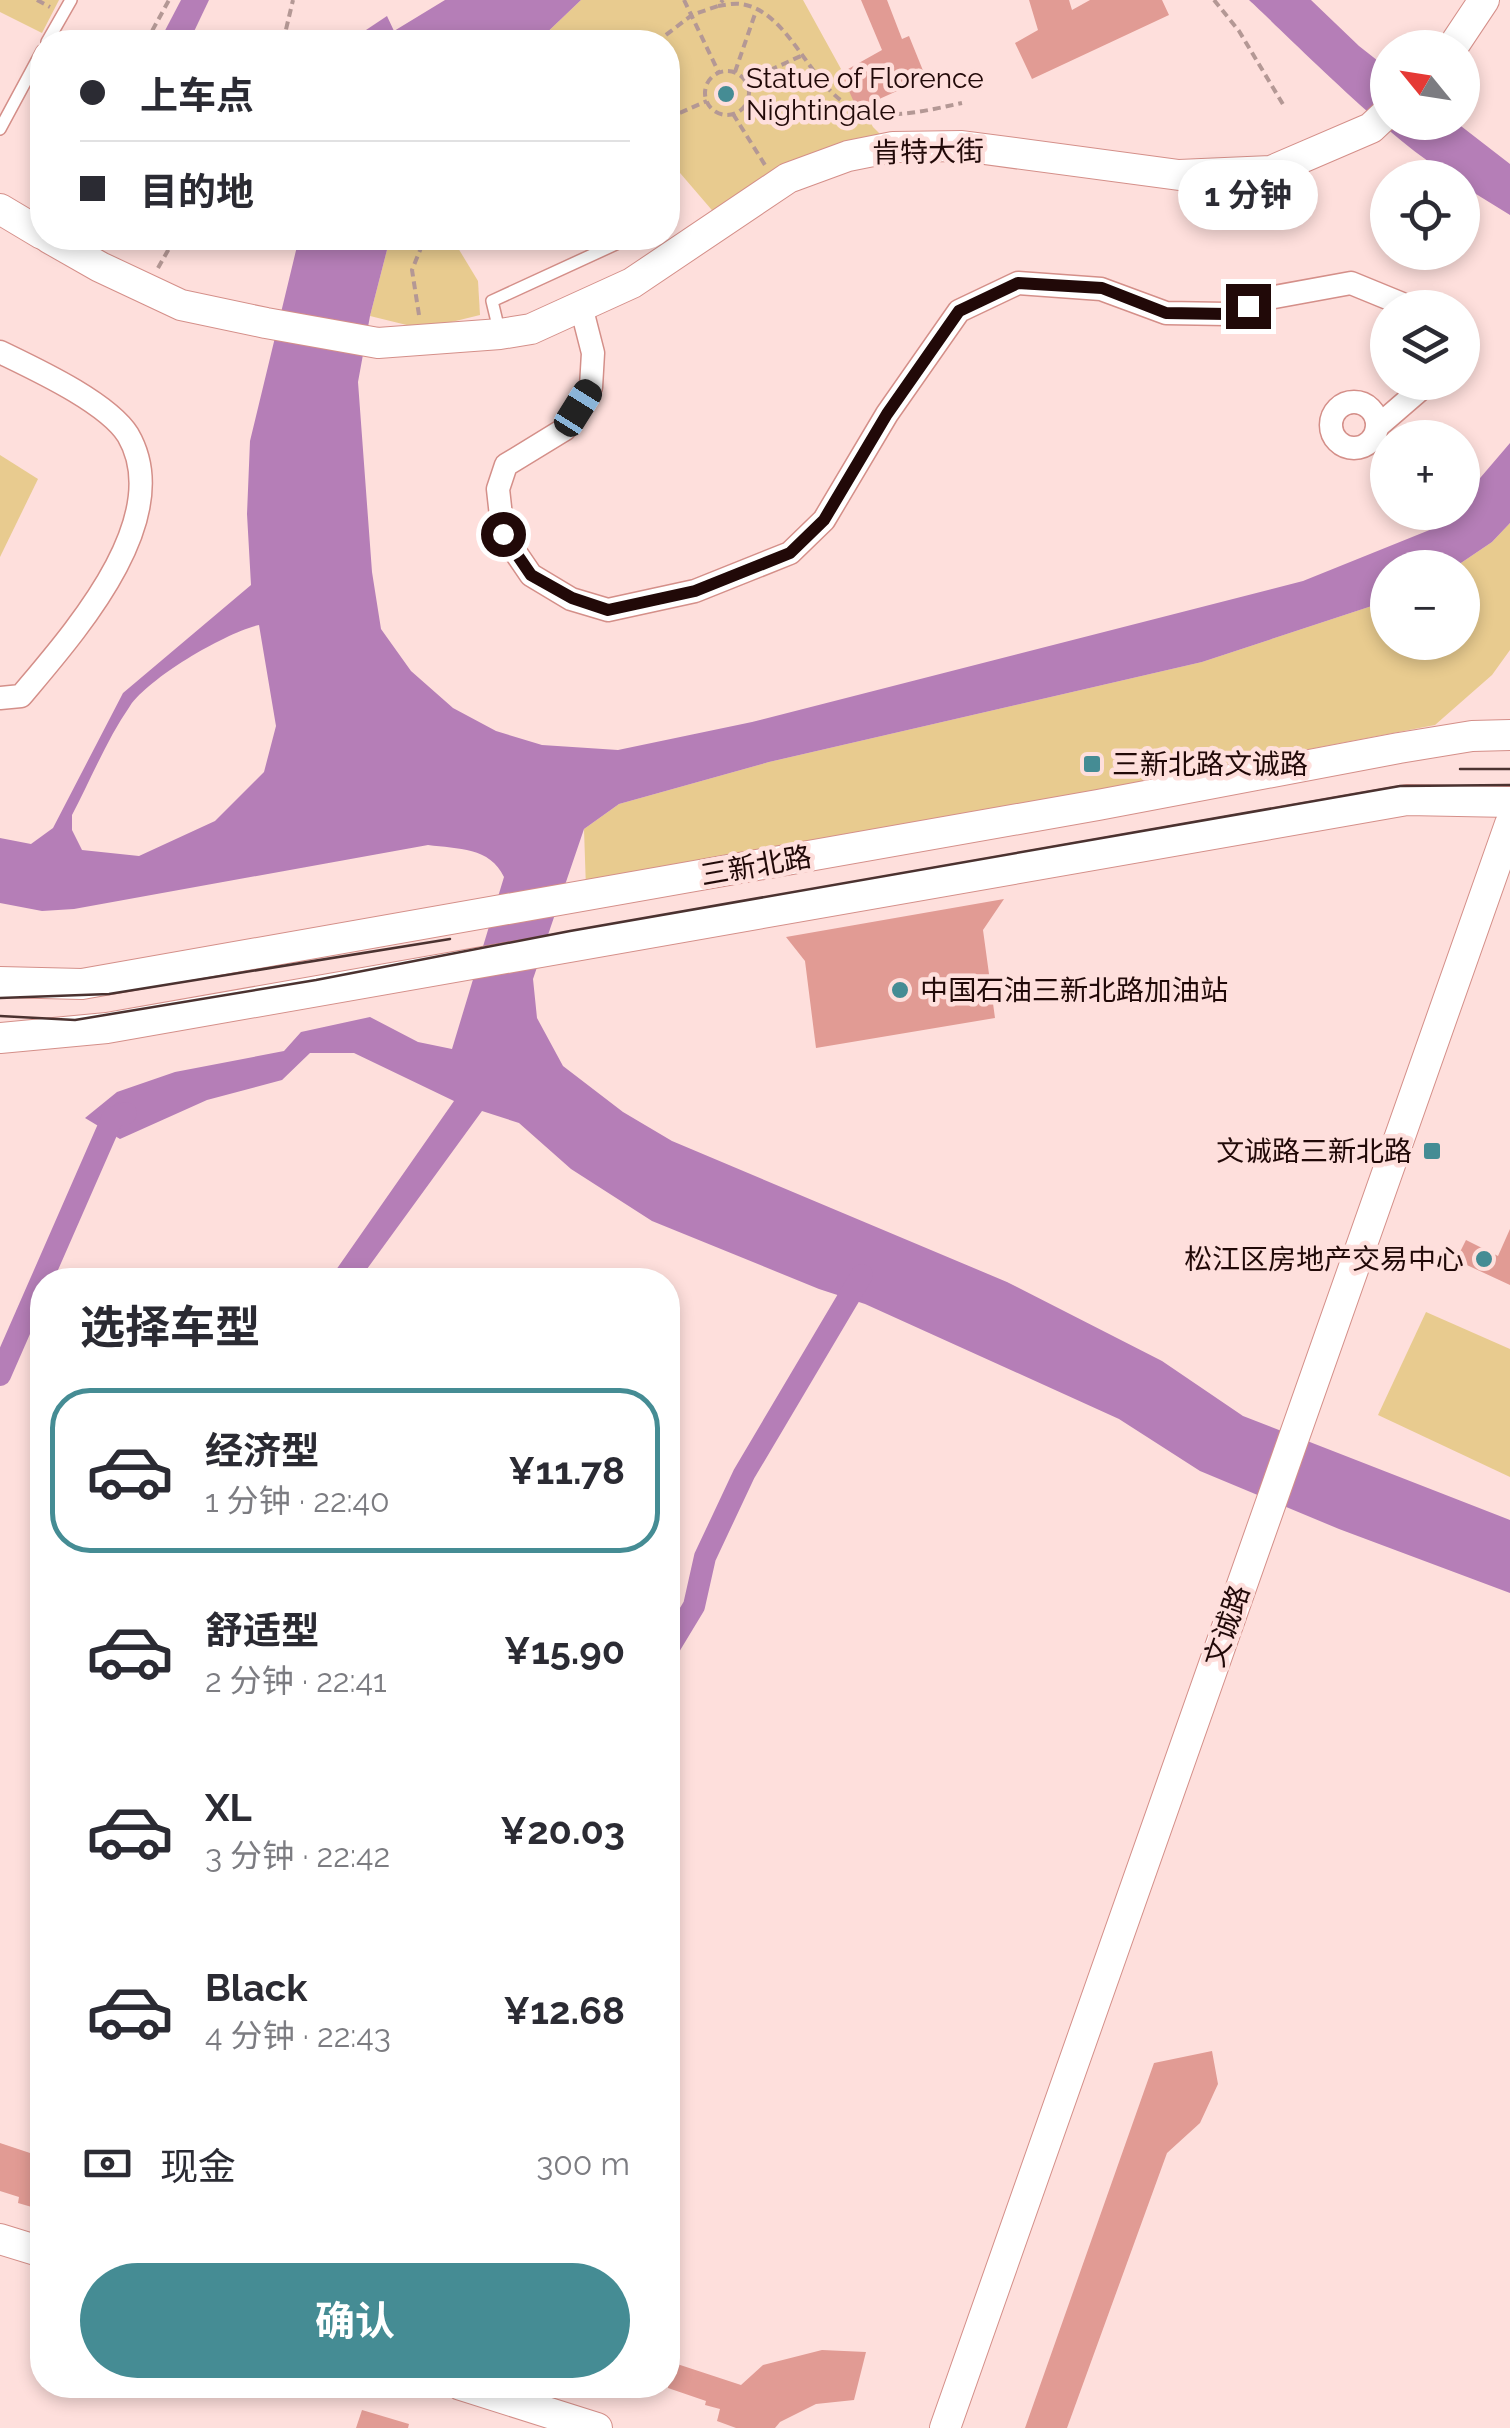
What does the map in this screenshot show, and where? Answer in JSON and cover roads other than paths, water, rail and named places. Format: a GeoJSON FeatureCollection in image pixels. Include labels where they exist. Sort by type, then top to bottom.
{"type":"FeatureCollection","features":[{"type":"Feature","properties":{"kind":"street"},"geometry":{"type":"LineString","coordinates":[[1464,30],[1484,0]]}},
{"type":"Feature","properties":{"kind":"street","name":"肯特大街"},"geometry":{"type":"LineString","coordinates":[[72,250],[181,304],[266,323],[378,343],[500,334],[531,329],[632,283],[788,178],[848,156],[894,147],[962,146],[1179,175],[1271,171],[1370,125]]}},
{"type":"Feature","properties":{"kind":"street"},"geometry":{"type":"LineString","coordinates":[[0,209],[30,227]]}},
{"type":"Feature","properties":{"kind":"street"},"geometry":{"type":"LineString","coordinates":[[581,306],[593,352],[591,387],[566,429],[506,465],[498,489],[503,534],[531,575],[572,598],[608,610],[695,591],[790,553],[824,520],[887,414],[959,311],[1018,283],[1102,288],[1166,313],[1227,314],[1269,298],[1351,283],[1370,291]]}},
{"type":"Feature","properties":{"kind":"street"},"geometry":{"type":"LineString","coordinates":[[0,352],[61,382],[105,412],[127,434],[143,480],[131,539],[76,630],[20,696],[0,698]]}},
{"type":"Feature","properties":{"kind":"street"},"geometry":{"type":"LineString","coordinates":[[1385,420],[1408,400]]}},
{"type":"Feature","properties":{"kind":"street","name":"三新北路"},"geometry":{"type":"LineString","coordinates":[[0,982],[82,984],[1399,748],[1472,736],[1510,735]]}},
{"type":"Feature","properties":{"kind":"street","name":"三新北路"},"geometry":{"type":"LineString","coordinates":[[0,1038],[107,1028],[1407,800],[1510,802]]}},
{"type":"Feature","properties":{"kind":"street","name":"文诚路"},"geometry":{"type":"LineString","coordinates":[[945,2428],[1510,824]]}},
{"type":"Feature","properties":{"kind":"street"},"geometry":{"type":"LineString","coordinates":[[0,2238],[30,2248]]}},
{"type":"Feature","properties":{"kind":"street"},"geometry":{"type":"LineString","coordinates":[[502,2398],[597,2428]]}},
{"type":"Feature","properties":{"kind":"lane"},"geometry":{"type":"LineString","coordinates":[[55,30],[71,0]]}},
{"type":"Feature","properties":{"kind":"lane"},"geometry":{"type":"LineString","coordinates":[[0,129],[30,74]]}},
{"type":"Feature","properties":{"kind":"lane"},"geometry":{"type":"LineString","coordinates":[[500,334],[492,301],[603,250]]}},
{"type":"Feature","properties":{"kind":"waterway"},"geometry":{"type":"LineString","coordinates":[[47,1268],[113,1117],[126,1113]]}},
{"type":"Feature","properties":{"kind":"waterway"},"geometry":{"type":"LineString","coordinates":[[680,1629],[694,1606],[705,1557],[744,1474],[862,1275]]}},
{"type":"Feature","properties":{"kind":"waterway"},"geometry":{"type":"LineString","coordinates":[[0,1375],[30,1307]]}},
{"type":"Feature","properties":{"kind":"tram line"},"geometry":{"type":"LineString","coordinates":[[1460,769],[1510,769]]}},
{"type":"Feature","properties":{"kind":"tram line"},"geometry":{"type":"LineString","coordinates":[[0,1016],[75,1020],[1400,786],[1510,785]]}},
{"type":"Feature","properties":{"kind":"tram line"},"geometry":{"type":"LineString","coordinates":[[0,998],[109,994],[450,939]]}},
{"type":"Feature","properties":{"kind":"place","name":"Statue of Florence Nightingale"},"geometry":{"type":"Point","coordinates":[726,94]}},
{"type":"Feature","properties":{"kind":"place","name":"三新北路文诚路"},"geometry":{"type":"Point","coordinates":[1092,764]}},
{"type":"Feature","properties":{"kind":"place","name":"中国石油三新北路加油站"},"geometry":{"type":"Point","coordinates":[900,990]}},
{"type":"Feature","properties":{"kind":"place","name":"文诚路三新北路"},"geometry":{"type":"Point","coordinates":[1432,1151]}},
{"type":"Feature","properties":{"kind":"place","name":"松江区房地产交易中心"},"geometry":{"type":"Point","coordinates":[1484,1259]}}]}
